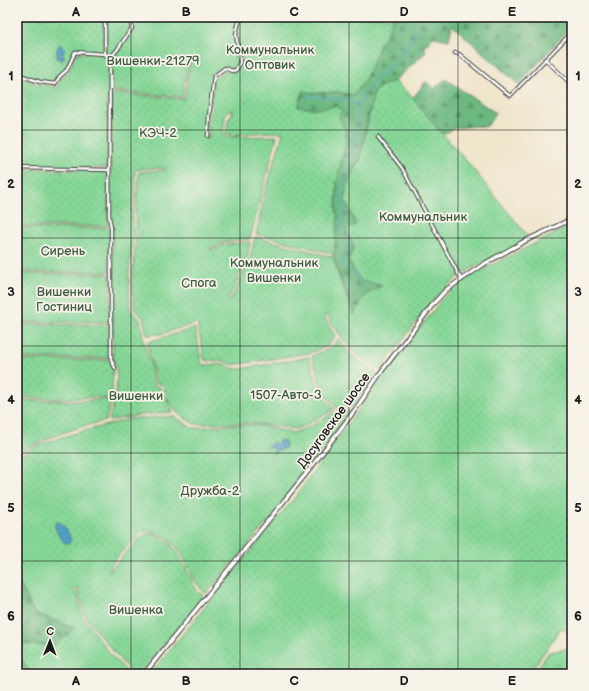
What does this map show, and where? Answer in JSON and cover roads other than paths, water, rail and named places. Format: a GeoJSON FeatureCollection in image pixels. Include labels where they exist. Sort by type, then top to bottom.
{"type":"FeatureCollection","features":[{"type":"Feature","properties":{"kind":"main road","name":"Досуговское шоссе"},"geometry":{"type":"LineString","coordinates":[[144,674],[309,470],[355,410],[383,369],[434,303],[446,290],[460,279],[525,241],[572,219]]}},
{"type":"Feature","properties":{"kind":"street"},"geometry":{"type":"LineString","coordinates":[[105,17],[105,54]]}},
{"type":"Feature","properties":{"kind":"street"},"geometry":{"type":"LineString","coordinates":[[114,368],[111,359],[109,216],[110,58],[118,50],[132,28],[129,17]]}},
{"type":"Feature","properties":{"kind":"street"},"geometry":{"type":"LineString","coordinates":[[208,136],[208,116],[214,76],[224,68],[232,71],[236,70],[240,62],[236,34],[240,17]]}},
{"type":"Feature","properties":{"kind":"street"},"geometry":{"type":"LineString","coordinates":[[455,53],[459,54],[510,96],[572,32]]}},
{"type":"Feature","properties":{"kind":"street"},"geometry":{"type":"LineString","coordinates":[[17,74],[40,82],[55,84],[60,76],[68,70],[75,52],[105,54],[110,58]]}},
{"type":"Feature","properties":{"kind":"street"},"geometry":{"type":"LineString","coordinates":[[545,60],[572,85]]}},
{"type":"Feature","properties":{"kind":"street"},"geometry":{"type":"LineString","coordinates":[[378,137],[402,168],[460,279]]}},
{"type":"Feature","properties":{"kind":"street"},"geometry":{"type":"LineString","coordinates":[[17,168],[110,170]]}},
{"type":"Feature","properties":{"kind":"water"},"geometry":{"type":"Polygon","coordinates":[[[60,44],[65,49],[63,52],[64,58],[60,61],[57,58],[57,49],[60,44]]]}},
{"type":"Feature","properties":{"kind":"water"},"geometry":{"type":"Polygon","coordinates":[[[278,441],[285,441],[286,447],[273,454],[275,450],[268,447],[274,442],[274,445],[279,443],[278,441]]]}},
{"type":"Feature","properties":{"kind":"water"},"geometry":{"type":"Polygon","coordinates":[[[59,522],[68,533],[71,541],[69,543],[65,543],[56,531],[55,523],[59,522]]]}},
{"type":"Feature","properties":{"kind":"waterway"},"geometry":{"type":"LineString","coordinates":[[359,283],[353,273],[344,266],[341,261],[350,248],[351,242],[340,230],[345,211],[340,195],[350,164],[350,157],[354,145],[353,140],[356,129],[358,104],[361,103],[363,94],[370,88],[370,84],[376,78],[385,73],[387,66],[393,65],[393,62],[400,57],[399,55],[403,52],[403,47],[407,48],[413,37],[413,33],[420,28],[422,20],[419,17]]}},
{"type":"Feature","properties":{"kind":"waterway"},"geometry":{"type":"LineString","coordinates":[[305,96],[349,100],[357,105]]}},
{"type":"Feature","properties":{"kind":"park label","name":"Коммунальник Оптовик"},"geometry":{"type":"Point","coordinates":[270,56]}},
{"type":"Feature","properties":{"kind":"park label","name":"Вишенки-21279"},"geometry":{"type":"Point","coordinates":[153,60]}},
{"type":"Feature","properties":{"kind":"park label","name":"КЭЧ-2"},"geometry":{"type":"Point","coordinates":[158,132]}},
{"type":"Feature","properties":{"kind":"park label","name":"Коммунальник"},"geometry":{"type":"Point","coordinates":[423,216]}},
{"type":"Feature","properties":{"kind":"park label","name":"Сирень"},"geometry":{"type":"Point","coordinates":[63,250]}},
{"type":"Feature","properties":{"kind":"park label","name":"Коммунальник Вишенки"},"geometry":{"type":"Point","coordinates":[274,270]}},
{"type":"Feature","properties":{"kind":"park label","name":"Спога"},"geometry":{"type":"Point","coordinates":[199,282]}},
{"type":"Feature","properties":{"kind":"park label","name":"Вишенки Гостиниц"},"geometry":{"type":"Point","coordinates":[64,298]}},
{"type":"Feature","properties":{"kind":"park label","name":"1507-Авто-3"},"geometry":{"type":"Point","coordinates":[286,394]}},
{"type":"Feature","properties":{"kind":"park label","name":"Вишенки"},"geometry":{"type":"Point","coordinates":[136,395]}},
{"type":"Feature","properties":{"kind":"park label","name":"Дружба-2"},"geometry":{"type":"Point","coordinates":[210,490]}},
{"type":"Feature","properties":{"kind":"park label","name":"Вишенка"},"geometry":{"type":"Point","coordinates":[136,609]}}]}
